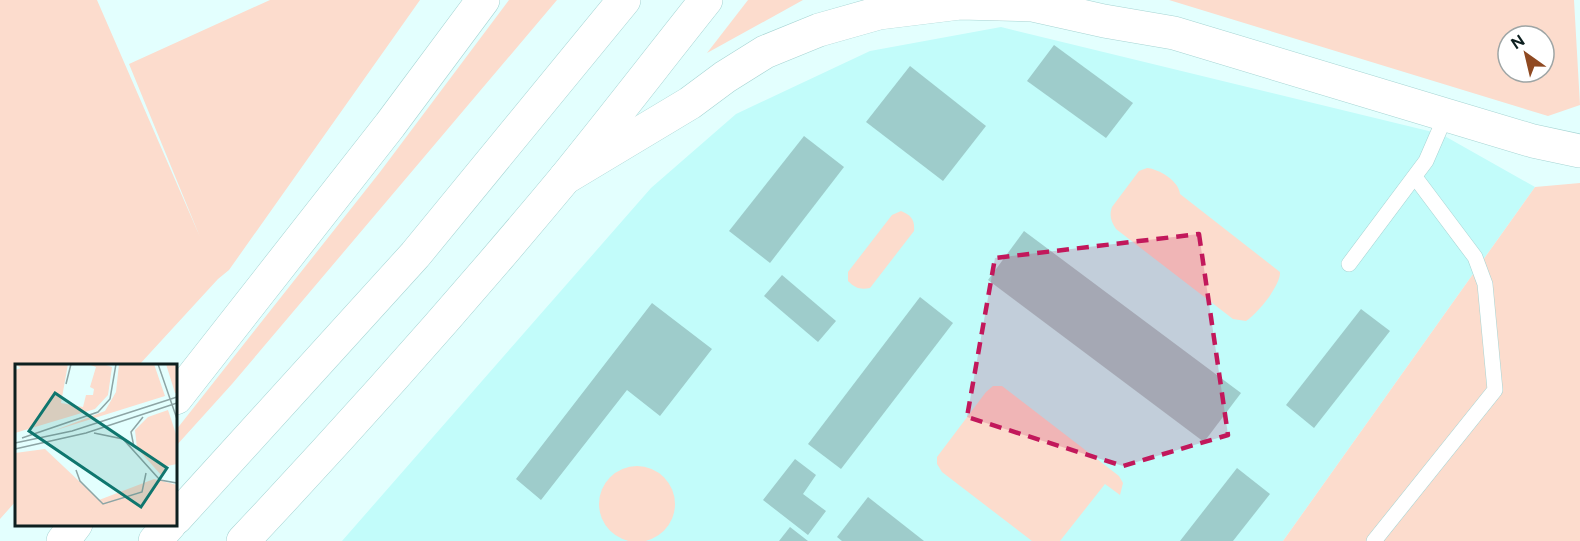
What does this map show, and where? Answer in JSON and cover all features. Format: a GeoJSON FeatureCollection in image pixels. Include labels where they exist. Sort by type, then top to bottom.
{"type":"FeatureCollection","features":[{"type":"Feature","properties":{"kind":"highway"},"geometry":{"type":"LineString","coordinates":[[177,397],[390,125],[483,0]]}},
{"type":"Feature","properties":{"kind":"highway"},"geometry":{"type":"LineString","coordinates":[[177,517],[415,255],[624,0]]}},
{"type":"Feature","properties":{"kind":"highway"},"geometry":{"type":"LineString","coordinates":[[243,541],[447,316],[566,178],[706,0]]}},
{"type":"Feature","properties":{"kind":"highway"},"geometry":{"type":"LineString","coordinates":[[1106,0],[1174,33]]}},
{"type":"Feature","properties":{"kind":"highway"},"geometry":{"type":"LineString","coordinates":[[566,178],[690,102],[765,52],[819,30],[879,13],[960,3],[1032,5],[1174,33],[1533,141],[1580,151]]}},
{"type":"Feature","properties":{"kind":"highway"},"geometry":{"type":"LineString","coordinates":[[63,541],[75,526]]}},
{"type":"Feature","properties":{"kind":"highway"},"geometry":{"type":"LineString","coordinates":[[155,541],[169,526]]}},
{"type":"Feature","properties":{"kind":"lane"},"geometry":{"type":"LineString","coordinates":[[1349,264],[1415,177],[1431,150],[1446,115]]}},
{"type":"Feature","properties":{"kind":"lane"},"geometry":{"type":"LineString","coordinates":[[1374,541],[1495,390],[1485,284],[1474,257],[1415,177]]}},
{"type":"Feature","properties":{"kind":"highlighted area"},"geometry":{"type":"Polygon","coordinates":[[[1199,234],[1228,435],[1123,466],[967,417],[995,258],[1199,234]]]}},
{"type":"Feature","properties":{"kind":"shaded area"},"geometry":{"type":"Polygon","coordinates":[[[0,0],[97,0],[200,237],[129,64],[270,0],[420,0],[229,270],[140,364],[15,364],[15,502],[0,519],[0,0]]]}},
{"type":"Feature","properties":{"kind":"shaded area"},"geometry":{"type":"Polygon","coordinates":[[[509,0],[557,0],[232,384],[177,445],[177,429],[380,172],[509,0]]]}},
{"type":"Feature","properties":{"kind":"shaded area"},"geometry":{"type":"Polygon","coordinates":[[[748,0],[803,0],[707,53],[748,0]]]}},
{"type":"Feature","properties":{"kind":"shaded area"},"geometry":{"type":"Polygon","coordinates":[[[1169,0],[1574,0],[1580,105],[1548,116],[1169,0]]]}},
{"type":"Feature","properties":{"kind":"shaded area"},"geometry":{"type":"Polygon","coordinates":[[[1001,27],[1441,134],[1535,187],[1283,541],[342,541],[651,188],[736,114],[870,51],[1001,27]]]}},
{"type":"Feature","properties":{"kind":"shaded area"},"geometry":{"type":"Polygon","coordinates":[[[1147,168],[1168,176],[1179,189],[1180,194],[1280,272],[1277,284],[1268,298],[1246,321],[1233,319],[1116,229],[1111,218],[1112,207],[1139,171],[1147,168]]]}},
{"type":"Feature","properties":{"kind":"shaded area"},"geometry":{"type":"Polygon","coordinates":[[[1580,183],[1580,541],[1283,541],[1535,187],[1580,183]]]}},
{"type":"Feature","properties":{"kind":"shaded area"},"geometry":{"type":"Polygon","coordinates":[[[901,211],[912,218],[914,231],[870,288],[860,289],[853,285],[848,281],[848,272],[892,215],[901,211]]]}},
{"type":"Feature","properties":{"kind":"shaded area"},"geometry":{"type":"Polygon","coordinates":[[[993,386],[1002,386],[1119,476],[1123,483],[1120,495],[1105,484],[1060,541],[1032,541],[942,472],[937,464],[937,457],[993,386]]]}},
{"type":"Feature","properties":{"kind":"shaded area"},"geometry":{"type":"Polygon","coordinates":[[[630,466],[644,466],[658,472],[669,483],[673,489],[675,504],[673,519],[664,531],[652,540],[630,542],[616,536],[605,525],[599,511],[599,497],[605,483],[616,472],[630,466]]]}},
{"type":"Feature","properties":{"kind":"building"},"geometry":{"type":"Polygon","coordinates":[[[1054,45],[1133,103],[1106,138],[1027,81],[1054,45]]]}},
{"type":"Feature","properties":{"kind":"building"},"geometry":{"type":"Polygon","coordinates":[[[910,66],[986,126],[943,181],[866,122],[910,66]]]}},
{"type":"Feature","properties":{"kind":"building"},"geometry":{"type":"Polygon","coordinates":[[[804,136],[844,167],[770,263],[729,231],[804,136]]]}},
{"type":"Feature","properties":{"kind":"building"},"geometry":{"type":"Polygon","coordinates":[[[1024,231],[1241,393],[1204,442],[988,280],[1024,231]]]}},
{"type":"Feature","properties":{"kind":"building"},"geometry":{"type":"Polygon","coordinates":[[[782,275],[836,321],[818,342],[764,296],[782,275]]]}},
{"type":"Feature","properties":{"kind":"building"},"geometry":{"type":"Polygon","coordinates":[[[920,297],[953,323],[841,469],[808,444],[920,297]]]}},
{"type":"Feature","properties":{"kind":"building"},"geometry":{"type":"Polygon","coordinates":[[[652,303],[712,349],[660,416],[627,390],[541,500],[516,479],[652,303]]]}},
{"type":"Feature","properties":{"kind":"building"},"geometry":{"type":"Polygon","coordinates":[[[1361,309],[1390,331],[1314,428],[1286,405],[1361,309]]]}},
{"type":"Feature","properties":{"kind":"building"},"geometry":{"type":"Polygon","coordinates":[[[795,459],[816,475],[803,494],[826,511],[808,535],[763,500],[795,459]]]}},
{"type":"Feature","properties":{"kind":"building"},"geometry":{"type":"Polygon","coordinates":[[[1237,468],[1270,494],[1233,541],[1180,541],[1237,468]]]}},
{"type":"Feature","properties":{"kind":"building"},"geometry":{"type":"Polygon","coordinates":[[[868,497],[924,541],[842,541],[837,537],[868,497]]]}},
{"type":"Feature","properties":{"kind":"building"},"geometry":{"type":"Polygon","coordinates":[[[790,527],[808,541],[779,541],[790,527]]]}}]}
